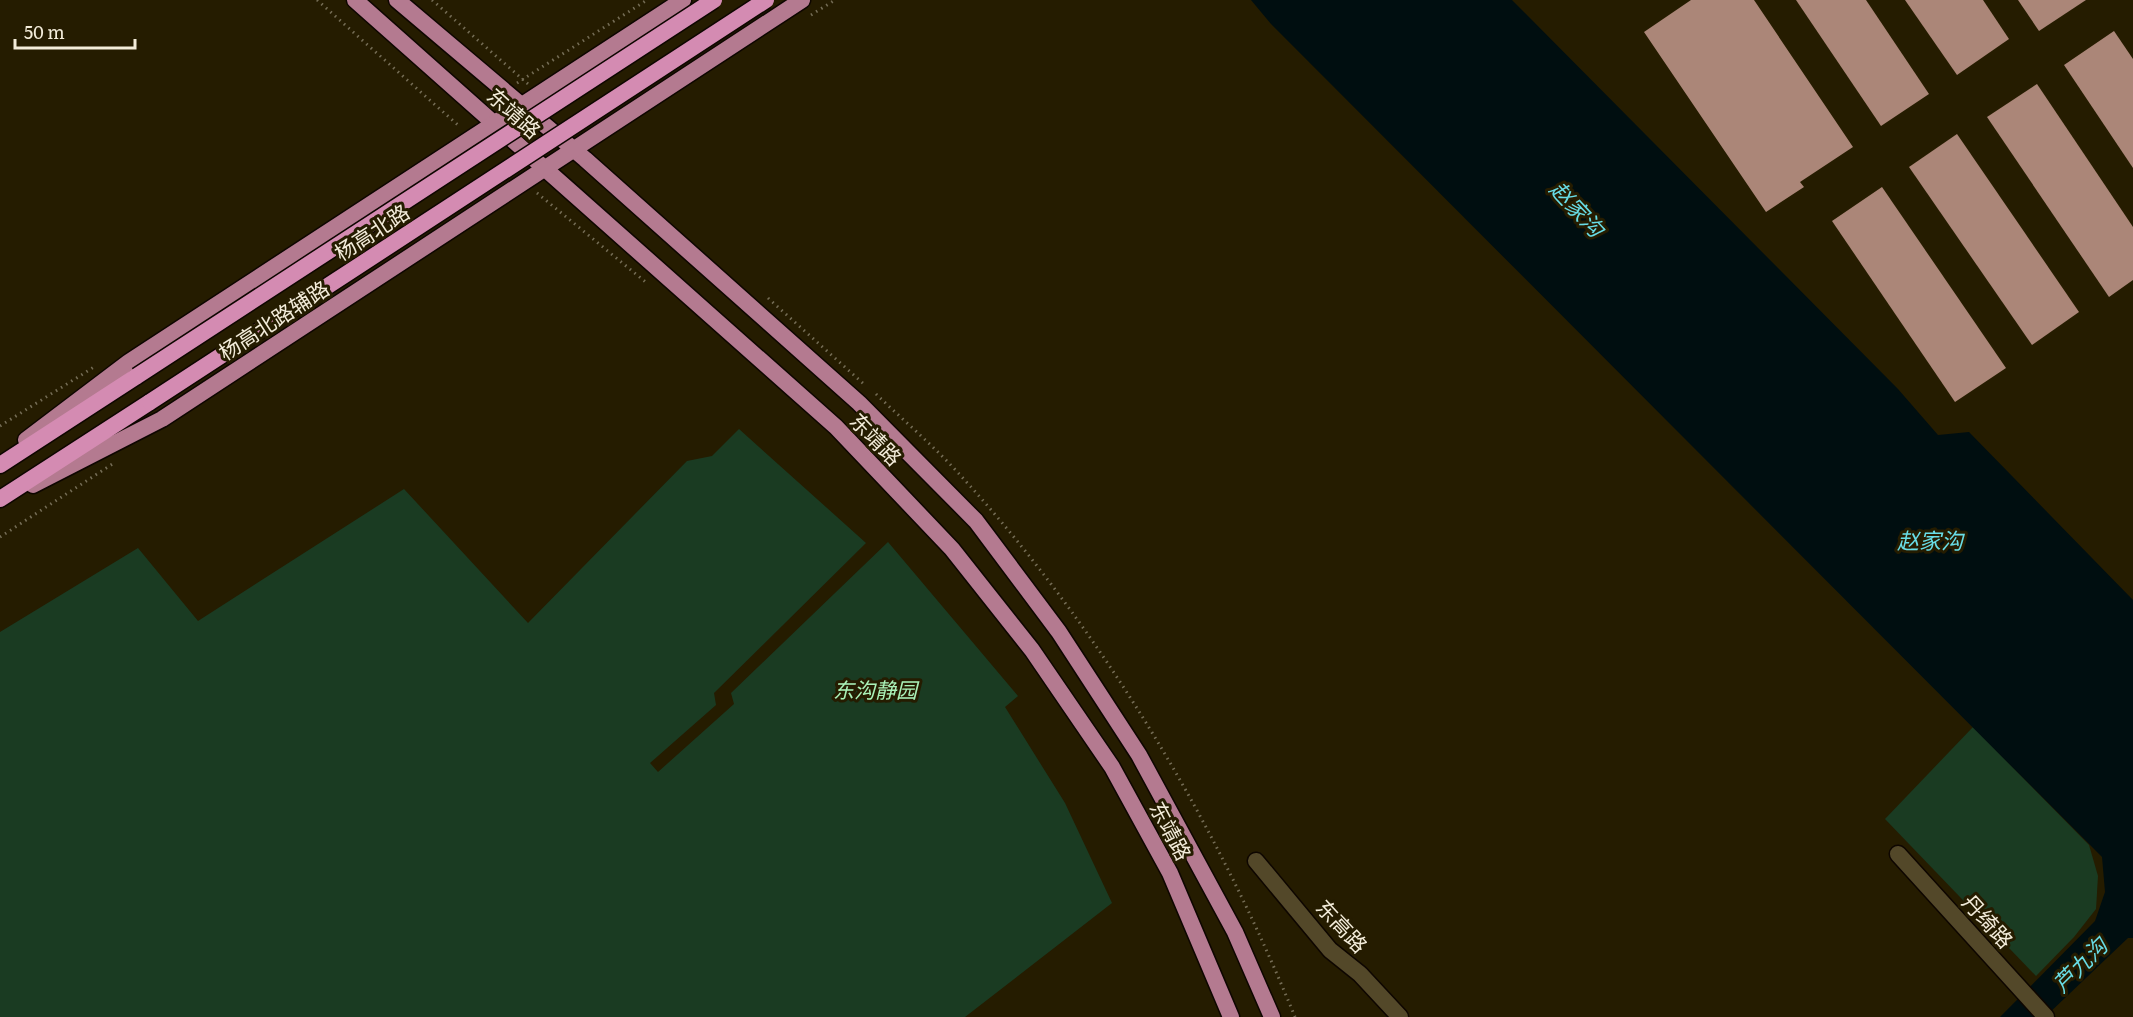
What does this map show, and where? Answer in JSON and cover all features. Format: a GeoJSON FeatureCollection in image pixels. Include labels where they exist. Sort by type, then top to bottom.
{"type":"FeatureCollection","features":[{"type":"Feature","properties":{"kind":"highway","name":"杨高北路"},"geometry":{"type":"LineString","coordinates":[[0,462],[137,376],[714,0]]}},
{"type":"Feature","properties":{"kind":"highway","name":"杨高北路"},"geometry":{"type":"LineString","coordinates":[[0,500],[766,0]]}},
{"type":"Feature","properties":{"kind":"main road","name":"东靖路"},"geometry":{"type":"LineString","coordinates":[[355,0],[836,427],[952,549],[1032,650],[1112,767],[1170,873],[1231,1017]]}},
{"type":"Feature","properties":{"kind":"main road","name":"东靖路"},"geometry":{"type":"LineString","coordinates":[[397,0],[503,92],[574,149],[858,403],[976,521],[1059,632],[1139,754],[1235,932],[1272,1017]]}},
{"type":"Feature","properties":{"kind":"main road","name":"杨高北路辅路"},"geometry":{"type":"LineString","coordinates":[[0,462],[129,362],[683,0]]}},
{"type":"Feature","properties":{"kind":"main road","name":"杨高北路辅路"},"geometry":{"type":"LineString","coordinates":[[0,500],[162,419],[524,182],[549,174],[574,149],[796,4]]}},
{"type":"Feature","properties":{"kind":"street","name":"丹绮路"},"geometry":{"type":"LineString","coordinates":[[1898,854],[2046,1017]]}},
{"type":"Feature","properties":{"kind":"street","name":"东高路"},"geometry":{"type":"LineString","coordinates":[[1256,861],[1330,950],[1360,974],[1400,1017]]}},
{"type":"Feature","properties":{"kind":"path"},"geometry":{"type":"LineString","coordinates":[[317,0],[473,137]]}},
{"type":"Feature","properties":{"kind":"path"},"geometry":{"type":"LineString","coordinates":[[524,182],[650,285]]}},
{"type":"Feature","properties":{"kind":"green space","name":"东沟静园"},"geometry":{"type":"Polygon","coordinates":[[[739,429],[866,543],[714,693],[716,705],[650,763],[658,772],[734,704],[731,693],[888,542],[1018,696],[1005,707],[1065,803],[1112,903],[965,1017],[0,1017],[0,632],[138,548],[198,621],[404,489],[528,623],[687,461],[712,456],[739,429]]]}},
{"type":"Feature","properties":{"kind":"green space"},"geometry":{"type":"Polygon","coordinates":[[[1973,727],[2089,845],[2098,876],[2096,909],[2074,937],[2036,976],[1885,819],[1973,727]]]}},
{"type":"Feature","properties":{"kind":"water","name":"赵家沟"},"geometry":{"type":"Polygon","coordinates":[[[1251,0],[1512,0],[1898,389],[1938,435],[1969,432],[2133,600],[2133,938],[2128,938],[2045,1017],[2000,1017],[2095,921],[2105,892],[2102,857],[1271,24],[1251,0]]]}},
{"type":"Feature","properties":{"kind":"building"},"geometry":{"type":"Polygon","coordinates":[[[1691,0],[1754,0],[1853,147],[1800,182],[1804,187],[1766,212],[1644,32],[1691,0]]]}},
{"type":"Feature","properties":{"kind":"building"},"geometry":{"type":"Polygon","coordinates":[[[1796,0],[1866,0],[1929,94],[1881,126],[1796,0]]]}},
{"type":"Feature","properties":{"kind":"building"},"geometry":{"type":"Polygon","coordinates":[[[1905,0],[1983,0],[2009,39],[1957,75],[1905,0]]]}},
{"type":"Feature","properties":{"kind":"building"},"geometry":{"type":"Polygon","coordinates":[[[2018,0],[2086,0],[2039,31],[2018,0]]]}},
{"type":"Feature","properties":{"kind":"building"},"geometry":{"type":"Polygon","coordinates":[[[2114,31],[2133,59],[2133,168],[2064,65],[2114,31]]]}},
{"type":"Feature","properties":{"kind":"building"},"geometry":{"type":"Polygon","coordinates":[[[2037,84],[2133,227],[2133,280],[2109,297],[1987,117],[2037,84]]]}},
{"type":"Feature","properties":{"kind":"building"},"geometry":{"type":"Polygon","coordinates":[[[1957,134],[2079,312],[2032,345],[1909,167],[1957,134]]]}},
{"type":"Feature","properties":{"kind":"building"},"geometry":{"type":"Polygon","coordinates":[[[1882,187],[2006,368],[1955,402],[1832,221],[1882,187]]]}},
{"type":"Feature","properties":{"kind":"water label","name":"芦九沟"},"geometry":{"type":"Point","coordinates":[2079,964]}}]}
